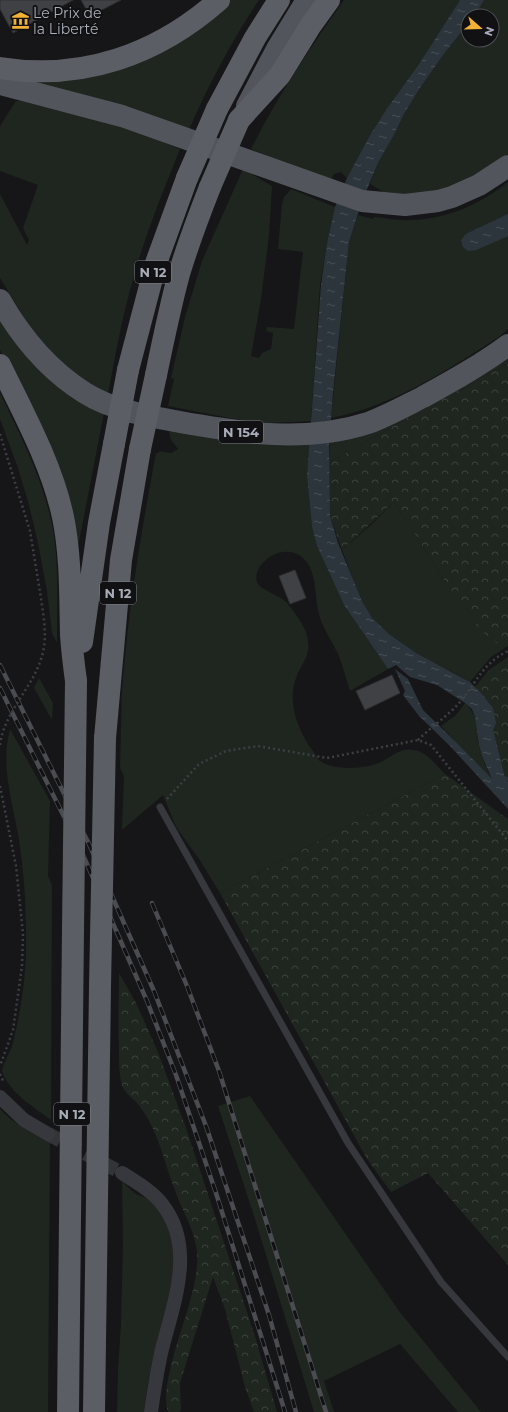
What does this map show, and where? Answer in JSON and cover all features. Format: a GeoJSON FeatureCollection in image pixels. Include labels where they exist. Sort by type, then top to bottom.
{"type":"FeatureCollection","features":[{"type":"Feature","properties":{"kind":"highway"},"geometry":{"type":"LineString","coordinates":[[0,68],[33,72],[61,71],[86,68],[112,61],[144,49],[175,34],[193,22],[219,0]]}},
{"type":"Feature","properties":{"kind":"highway","name":"N 12"},"geometry":{"type":"LineString","coordinates":[[68,1412],[76,681],[99,522],[128,370],[156,262],[187,178],[217,109],[255,38],[279,0]]}},
{"type":"Feature","properties":{"kind":"highway"},"geometry":{"type":"LineString","coordinates":[[240,120],[280,75],[311,25],[329,0]]}},
{"type":"Feature","properties":{"kind":"highway","name":"N 12"},"geometry":{"type":"LineString","coordinates":[[94,1412],[105,738],[121,560],[140,449],[179,274],[210,187],[240,120]]}},
{"type":"Feature","properties":{"kind":"highway"},"geometry":{"type":"LineString","coordinates":[[0,365],[34,434],[55,489],[63,516],[69,557],[71,637],[76,681]]}},
{"type":"Feature","properties":{"kind":"highway"},"geometry":{"type":"LineString","coordinates":[[95,1362],[98,1412]]}},
{"type":"Feature","properties":{"kind":"main road","name":"N 12"},"geometry":{"type":"LineString","coordinates":[[240,120],[277,49],[308,0]]}},
{"type":"Feature","properties":{"kind":"main road"},"geometry":{"type":"LineString","coordinates":[[0,84],[122,116],[362,201],[405,205],[438,201],[452,197],[474,187],[508,166]]}},
{"type":"Feature","properties":{"kind":"main road","name":"N 154"},"geometry":{"type":"LineString","coordinates":[[0,300],[16,326],[48,364],[71,384],[95,399],[116,407],[159,418],[244,432],[275,435],[307,434],[348,428],[368,423],[390,414],[456,379],[508,345]]}},
{"type":"Feature","properties":{"kind":"street"},"geometry":{"type":"LineString","coordinates":[[0,1097],[24,1120],[48,1134]]}},
{"type":"Feature","properties":{"kind":"street"},"geometry":{"type":"LineString","coordinates":[[122,1173],[142,1186],[162,1204],[174,1226],[179,1241],[180,1272],[173,1307],[160,1357],[151,1412]]}},
{"type":"Feature","properties":{"kind":"lane"},"geometry":{"type":"LineString","coordinates":[[160,807],[348,1143],[441,1282],[508,1357]]}},
{"type":"Feature","properties":{"kind":"path"},"geometry":{"type":"LineString","coordinates":[[0,434],[30,532],[45,633],[42,657],[37,670],[6,723],[0,745]]}},
{"type":"Feature","properties":{"kind":"path"},"geometry":{"type":"LineString","coordinates":[[160,807],[199,764],[226,751],[258,746],[327,758],[418,740],[459,702],[488,664],[498,656],[508,651]]}},
{"type":"Feature","properties":{"kind":"path"},"geometry":{"type":"LineString","coordinates":[[418,740],[432,746],[508,841]]}},
{"type":"Feature","properties":{"kind":"path"},"geometry":{"type":"LineString","coordinates":[[0,786],[16,866],[23,934],[22,966],[13,1030],[0,1066]]}},
{"type":"Feature","properties":{"kind":"green space"},"geometry":{"type":"Polygon","coordinates":[[[228,0],[259,0],[220,64],[188,132],[16,82],[70,76],[228,0]]]}},
{"type":"Feature","properties":{"kind":"green space"},"geometry":{"type":"Polygon","coordinates":[[[344,0],[460,0],[419,64],[370,135],[347,178],[341,172],[334,174],[332,178],[323,180],[251,149],[294,73],[344,0]]]}},
{"type":"Feature","properties":{"kind":"green space"},"geometry":{"type":"Polygon","coordinates":[[[484,0],[508,0],[508,154],[497,164],[445,192],[383,197],[382,191],[370,184],[379,161],[404,114],[446,51],[460,34],[460,48],[500,48],[500,8],[479,8],[484,0]]]}},
{"type":"Feature","properties":{"kind":"green space"},"geometry":{"type":"Polygon","coordinates":[[[16,101],[132,129],[180,149],[153,217],[136,269],[127,300],[108,394],[88,384],[66,367],[43,344],[28,324],[0,278],[0,194],[27,245],[29,240],[23,228],[38,185],[0,171],[0,126],[16,101]]]}},
{"type":"Feature","properties":{"kind":"green space"},"geometry":{"type":"Polygon","coordinates":[[[243,169],[272,186],[269,235],[261,299],[251,356],[259,358],[262,353],[271,349],[273,333],[266,331],[267,327],[294,329],[303,252],[278,249],[284,197],[291,189],[335,207],[320,285],[311,421],[268,423],[240,420],[168,406],[174,379],[171,378],[185,317],[202,261],[243,169]]]}},
{"type":"Feature","properties":{"kind":"green space"},"geometry":{"type":"Polygon","coordinates":[[[508,182],[508,329],[500,336],[440,374],[398,396],[376,405],[331,418],[349,242],[358,215],[373,219],[374,217],[397,220],[438,217],[463,209],[487,197],[508,182]]]}},
{"type":"Feature","properties":{"kind":"green space"},"geometry":{"type":"Polygon","coordinates":[[[0,315],[104,413],[78,547],[40,433],[0,350],[0,315]]]}},
{"type":"Feature","properties":{"kind":"green space"},"geometry":{"type":"Polygon","coordinates":[[[508,351],[508,364],[474,381],[467,388],[453,392],[329,463],[330,438],[508,351]]]}},
{"type":"Feature","properties":{"kind":"green space"},"geometry":{"type":"Polygon","coordinates":[[[508,364],[508,646],[506,647],[495,642],[481,631],[448,586],[394,502],[342,550],[330,516],[329,463],[453,392],[467,388],[474,381],[508,364]]]}},
{"type":"Feature","properties":{"kind":"green space"},"geometry":{"type":"Polygon","coordinates":[[[0,393],[32,462],[50,517],[57,562],[57,643],[52,633],[47,591],[29,505],[18,468],[0,419],[0,393]]]}},
{"type":"Feature","properties":{"kind":"green space"},"geometry":{"type":"Polygon","coordinates":[[[169,431],[310,441],[307,476],[312,527],[317,546],[344,605],[388,669],[350,691],[338,654],[319,616],[312,571],[306,561],[298,555],[289,552],[272,556],[259,567],[257,582],[262,588],[288,604],[296,614],[308,637],[307,654],[305,661],[297,674],[294,687],[293,707],[299,726],[317,758],[326,764],[341,768],[367,766],[381,762],[401,751],[410,749],[423,753],[445,774],[220,893],[199,859],[176,827],[163,795],[122,830],[124,776],[120,768],[122,691],[131,601],[156,453],[159,453],[159,451],[171,453],[178,449],[171,440],[169,431]]]}},
{"type":"Feature","properties":{"kind":"green space"},"geometry":{"type":"Polygon","coordinates":[[[394,502],[448,586],[506,647],[508,646],[491,657],[470,682],[405,647],[393,638],[372,618],[359,593],[342,550],[372,524],[394,502]]]}},
{"type":"Feature","properties":{"kind":"green space"},"geometry":{"type":"Polygon","coordinates":[[[508,657],[508,781],[505,777],[492,730],[475,687],[489,670],[508,657]]]}},
{"type":"Feature","properties":{"kind":"green space"},"geometry":{"type":"Polygon","coordinates":[[[39,678],[53,703],[52,720],[34,688],[39,678]]]}},
{"type":"Feature","properties":{"kind":"green space"},"geometry":{"type":"Polygon","coordinates":[[[465,703],[470,708],[475,718],[480,751],[493,781],[441,726],[456,715],[465,703]]]}},
{"type":"Feature","properties":{"kind":"green space"},"geometry":{"type":"Polygon","coordinates":[[[10,729],[50,801],[48,876],[52,885],[51,1120],[16,1093],[5,1079],[2,1071],[13,1043],[19,1017],[23,991],[26,950],[25,901],[22,864],[19,840],[8,785],[6,757],[10,729]]]}},
{"type":"Feature","properties":{"kind":"green space"},"geometry":{"type":"Polygon","coordinates":[[[445,774],[508,819],[508,1265],[428,1173],[391,1192],[367,1159],[220,893],[445,774]]]}},
{"type":"Feature","properties":{"kind":"green space"},"geometry":{"type":"Polygon","coordinates":[[[119,973],[136,1003],[158,1052],[186,1128],[254,1333],[277,1412],[254,1412],[245,1387],[225,1309],[213,1277],[180,1383],[180,1412],[168,1412],[166,1396],[168,1380],[173,1356],[192,1295],[197,1266],[197,1252],[194,1237],[172,1184],[153,1128],[139,1106],[122,1085],[119,1063],[119,973]]]}},
{"type":"Feature","properties":{"kind":"green space"},"geometry":{"type":"Polygon","coordinates":[[[250,1096],[399,1311],[481,1412],[458,1412],[400,1344],[324,1381],[334,1412],[314,1412],[255,1219],[218,1106],[250,1096]]]}},
{"type":"Feature","properties":{"kind":"green space"},"geometry":{"type":"Polygon","coordinates":[[[0,1109],[16,1123],[48,1139],[50,1143],[48,1412],[0,1412],[0,1109]]]}},
{"type":"Feature","properties":{"kind":"green space"},"geometry":{"type":"Polygon","coordinates":[[[122,1181],[138,1195],[148,1199],[156,1206],[167,1225],[172,1242],[172,1277],[169,1296],[151,1365],[144,1412],[117,1412],[123,1244],[122,1181]]]}},
{"type":"Feature","properties":{"kind":"water"},"geometry":{"type":"Polygon","coordinates":[[[460,0],[484,0],[479,8],[460,8],[460,34],[420,88],[404,114],[379,161],[362,201],[349,242],[329,444],[330,516],[338,543],[362,601],[372,618],[390,635],[416,653],[470,682],[493,708],[496,723],[493,730],[505,777],[508,781],[508,809],[450,746],[419,716],[403,695],[405,691],[395,669],[408,679],[423,710],[492,779],[482,756],[475,717],[472,709],[437,685],[410,677],[396,665],[388,669],[344,605],[317,546],[312,527],[307,476],[321,285],[327,243],[335,207],[347,178],[370,135],[419,64],[460,0]]]}},
{"type":"Feature","properties":{"kind":"water"},"geometry":{"type":"Polygon","coordinates":[[[508,214],[508,236],[476,250],[468,251],[463,247],[461,240],[466,234],[508,214]]]}},
{"type":"Feature","properties":{"kind":"building","name":"Le Prix de la Liberté"},"geometry":{"type":"Polygon","coordinates":[[[0,0],[73,0],[13,33],[0,9],[0,0]]]}},
{"type":"Feature","properties":{"kind":"building","name":"Le Prix de la Liberté"},"geometry":{"type":"Polygon","coordinates":[[[81,0],[121,0],[90,16],[81,0]]]}},
{"type":"Feature","properties":{"kind":"building"},"geometry":{"type":"Polygon","coordinates":[[[295,570],[306,598],[290,604],[279,576],[295,570]]]}},
{"type":"Feature","properties":{"kind":"building"},"geometry":{"type":"Polygon","coordinates":[[[392,675],[400,693],[365,710],[356,691],[392,675]]]}},
{"type":"Feature","properties":{"kind":"tunnel"},"geometry":{"type":"LineString","coordinates":[[48,1134],[122,1173]]}},
{"type":"Feature","properties":{"kind":"railway"},"geometry":{"type":"LineString","coordinates":[[0,665],[89,844],[154,991],[206,1126],[269,1315],[296,1412]]}},
{"type":"Feature","properties":{"kind":"railway"},"geometry":{"type":"LineString","coordinates":[[0,688],[83,855],[147,1001],[176,1075],[216,1193],[285,1412]]}},
{"type":"Feature","properties":{"kind":"railway"},"geometry":{"type":"LineString","coordinates":[[152,903],[187,986],[219,1071],[326,1412]]}},
{"type":"Feature","properties":{"kind":"place","name":"Le Prix de la Liberté"},"geometry":{"type":"Point","coordinates":[20,21]}}]}
